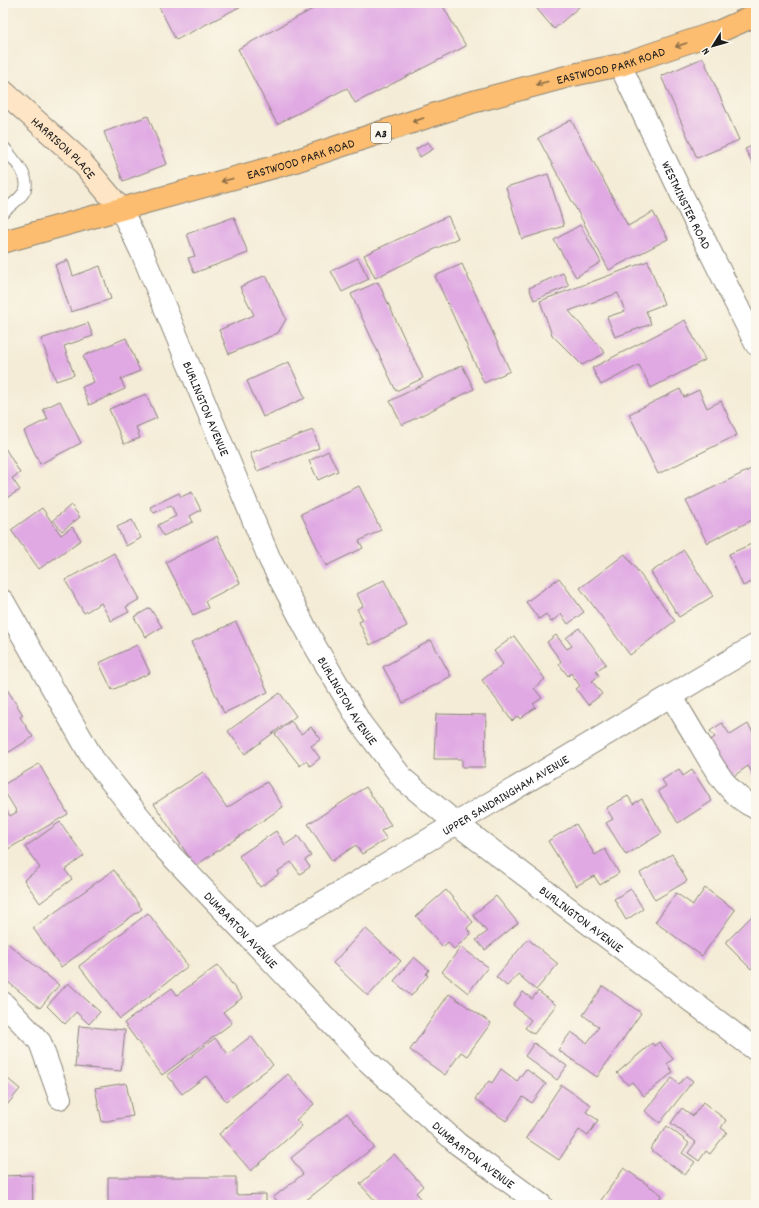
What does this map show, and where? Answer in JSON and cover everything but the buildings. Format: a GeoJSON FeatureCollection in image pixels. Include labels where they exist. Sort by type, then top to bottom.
{"type":"FeatureCollection","features":[{"type":"Feature","properties":{"kind":"main road","name":"EASTWOOD PARK ROAD"},"geometry":{"type":"LineString","coordinates":[[3,242],[289,164],[469,103],[572,75],[620,65],[720,31],[756,15]]}},
{"type":"Feature","properties":{"kind":"main road","name":"HARRISON PLACE"},"geometry":{"type":"LineString","coordinates":[[3,90],[79,159],[121,209]]}},
{"type":"Feature","properties":{"kind":"street","name":"WESTMINSTER ROAD"},"geometry":{"type":"LineString","coordinates":[[620,65],[682,195],[756,344]]}},
{"type":"Feature","properties":{"kind":"street","name":"BURLINGTON AVENUE"},"geometry":{"type":"LineString","coordinates":[[121,209],[143,256],[270,560],[315,646],[361,724],[403,780],[457,824],[756,1050]]}},
{"type":"Feature","properties":{"kind":"street","name":"DUMBARTON AVENUE"},"geometry":{"type":"LineString","coordinates":[[3,601],[93,759],[166,850],[363,1057],[458,1144],[541,1205]]}},
{"type":"Feature","properties":{"kind":"street","name":"UPPER SANDRINGHAM AVENUE"},"geometry":{"type":"LineString","coordinates":[[255,944],[756,645]]}},
{"type":"Feature","properties":{"kind":"street"},"geometry":{"type":"LineString","coordinates":[[671,696],[720,777],[738,797],[756,808]]}},
{"type":"Feature","properties":{"kind":"street"},"geometry":{"type":"LineString","coordinates":[[3,1003],[40,1042],[60,1098]]}},
{"type":"Feature","properties":{"kind":"lane"},"geometry":{"type":"LineString","coordinates":[[3,146],[25,176],[27,185],[23,193],[3,212]]}}]}
